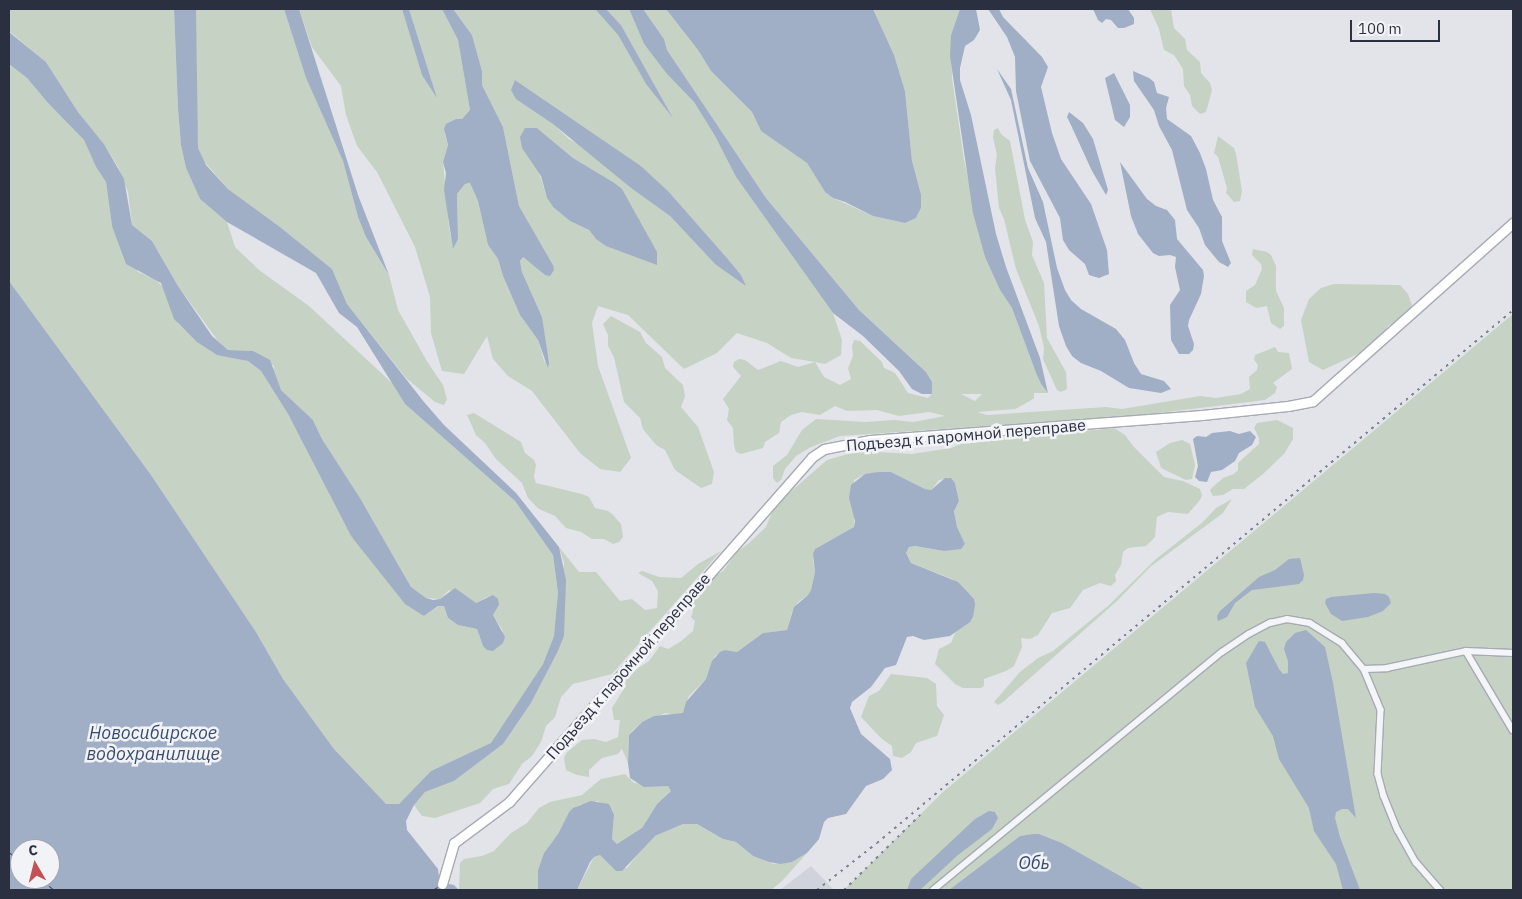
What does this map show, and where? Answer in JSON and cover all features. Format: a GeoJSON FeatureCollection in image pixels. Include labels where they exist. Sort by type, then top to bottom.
{"type":"FeatureCollection","features":[{"type":"Feature","properties":{"kind":"street","name":"Подъезд к паромной переправе"},"geometry":{"type":"LineString","coordinates":[[442,884],[454,843],[509,802],[799,469],[812,457],[824,450],[870,440],[1183,417],[1288,406],[1312,401],[1513,223]]}},
{"type":"Feature","properties":{"kind":"street"},"geometry":{"type":"LineString","coordinates":[[933,890],[1222,652],[1270,623],[1287,619],[1310,623],[1342,643],[1364,669],[1381,710],[1378,774],[1384,796],[1398,830],[1416,862],[1440,890]]}},
{"type":"Feature","properties":{"kind":"street"},"geometry":{"type":"LineString","coordinates":[[1364,669],[1387,668],[1466,651],[1513,653]]}},
{"type":"Feature","properties":{"kind":"street"},"geometry":{"type":"LineString","coordinates":[[1466,651],[1513,730]]}},
{"type":"Feature","properties":{"kind":"shaded area"},"geometry":{"type":"Polygon","coordinates":[[[811,866],[834,890],[780,890],[811,866]]]}},
{"type":"Feature","properties":{"kind":"green space"},"geometry":{"type":"Polygon","coordinates":[[[9,9],[174,9],[181,145],[186,168],[200,199],[227,222],[235,247],[259,270],[309,306],[392,383],[405,404],[515,501],[553,555],[558,593],[557,612],[554,636],[543,664],[491,744],[431,771],[399,804],[386,804],[334,749],[283,679],[256,632],[151,475],[9,281],[9,64],[27,78],[84,140],[96,167],[106,182],[112,226],[138,272],[155,279],[164,288],[178,324],[212,352],[248,361],[261,371],[288,414],[351,536],[424,616],[439,606],[444,606],[448,618],[458,625],[477,629],[483,646],[503,631],[493,615],[499,605],[487,597],[476,603],[449,590],[440,599],[426,598],[411,587],[360,498],[322,439],[313,420],[281,390],[273,372],[274,366],[253,351],[228,350],[218,341],[178,286],[152,241],[132,225],[128,192],[118,167],[104,144],[78,112],[46,62],[9,31],[9,9]]]}},
{"type":"Feature","properties":{"kind":"green space"},"geometry":{"type":"Polygon","coordinates":[[[196,9],[284,9],[306,78],[343,161],[358,217],[366,237],[389,275],[398,310],[428,363],[443,385],[447,399],[444,405],[435,402],[406,378],[347,304],[332,269],[280,227],[228,189],[202,159],[198,148],[196,104],[196,9]]]}},
{"type":"Feature","properties":{"kind":"green space"},"geometry":{"type":"Polygon","coordinates":[[[299,9],[402,9],[422,74],[436,95],[409,9],[442,9],[458,40],[470,110],[462,119],[456,119],[445,135],[448,145],[443,162],[449,227],[453,248],[458,239],[457,194],[465,184],[470,183],[478,201],[488,245],[498,259],[503,276],[520,315],[538,340],[545,364],[542,317],[522,272],[520,261],[523,257],[545,275],[553,265],[519,206],[503,127],[482,85],[482,71],[472,35],[453,9],[595,9],[618,35],[646,84],[672,116],[621,25],[606,9],[629,9],[644,44],[667,74],[694,102],[715,136],[736,177],[833,313],[842,340],[841,355],[825,364],[791,358],[767,343],[737,333],[717,353],[684,369],[628,315],[598,306],[592,323],[598,366],[631,458],[620,472],[600,469],[580,453],[532,391],[508,376],[493,359],[487,336],[464,374],[442,371],[431,333],[430,297],[415,247],[377,172],[357,146],[346,115],[341,86],[312,47],[299,9]],[[515,80],[553,124],[569,139],[579,144],[631,188],[670,216],[715,264],[741,275],[668,191],[641,166],[515,80]],[[525,128],[547,198],[553,207],[570,221],[589,230],[596,239],[613,182],[573,158],[537,128],[525,128]]]}},
{"type":"Feature","properties":{"kind":"green space"},"geometry":{"type":"Polygon","coordinates":[[[643,9],[666,9],[698,50],[711,71],[752,112],[761,131],[807,163],[825,192],[833,198],[873,216],[905,223],[916,218],[921,208],[912,161],[905,91],[894,55],[873,9],[960,9],[951,35],[952,78],[964,160],[985,257],[1000,290],[1012,308],[1036,373],[1048,393],[1034,393],[1034,398],[1015,409],[977,412],[987,415],[1106,407],[1122,409],[1200,396],[1216,398],[1241,394],[1250,389],[1249,377],[1257,370],[1258,365],[1254,360],[1255,355],[1275,347],[1278,352],[1289,353],[1292,369],[1273,383],[1277,387],[1275,393],[1265,400],[1134,416],[840,436],[811,447],[796,456],[785,469],[781,480],[777,483],[773,478],[773,466],[787,455],[802,430],[816,419],[913,422],[945,416],[929,412],[899,416],[877,410],[847,411],[835,406],[820,415],[802,412],[791,415],[781,422],[779,433],[765,442],[763,448],[741,454],[736,452],[733,428],[727,420],[729,409],[723,399],[741,376],[733,367],[734,362],[739,359],[745,360],[758,370],[781,361],[798,367],[815,362],[824,377],[840,385],[851,379],[848,368],[853,356],[852,346],[854,340],[860,341],[882,362],[884,368],[895,373],[908,393],[928,398],[932,394],[932,382],[926,372],[859,310],[766,198],[667,50],[664,39],[643,9]],[[961,394],[975,401],[982,394],[961,394]]]}},
{"type":"Feature","properties":{"kind":"green space"},"geometry":{"type":"Polygon","coordinates":[[[1150,9],[1171,9],[1174,28],[1185,39],[1187,50],[1200,62],[1201,73],[1210,83],[1212,90],[1206,112],[1200,114],[1192,106],[1190,95],[1184,86],[1183,69],[1174,55],[1164,50],[1159,29],[1150,9]]]}},
{"type":"Feature","properties":{"kind":"green space"},"geometry":{"type":"Polygon","coordinates":[[[998,128],[1001,134],[1010,141],[1025,220],[1033,242],[1032,255],[1044,283],[1047,338],[1066,372],[1067,389],[1061,392],[1057,390],[1043,359],[1044,348],[1039,326],[1016,269],[1004,219],[999,208],[995,168],[997,155],[993,137],[994,130],[998,128]]]}},
{"type":"Feature","properties":{"kind":"green space"},"geometry":{"type":"Polygon","coordinates":[[[1218,136],[1234,148],[1242,191],[1240,201],[1234,202],[1226,193],[1227,188],[1218,157],[1214,153],[1218,136]]]}},
{"type":"Feature","properties":{"kind":"green space"},"geometry":{"type":"Polygon","coordinates":[[[1253,249],[1267,252],[1271,255],[1276,266],[1276,291],[1284,308],[1284,326],[1280,329],[1271,323],[1267,306],[1256,308],[1246,302],[1246,291],[1255,285],[1262,269],[1261,264],[1252,255],[1253,249]]]}},
{"type":"Feature","properties":{"kind":"green space"},"geometry":{"type":"Polygon","coordinates":[[[1334,284],[1400,285],[1408,294],[1412,305],[1403,318],[1388,326],[1382,335],[1360,353],[1323,370],[1309,362],[1301,320],[1309,299],[1321,288],[1334,284]]]}},
{"type":"Feature","properties":{"kind":"green space"},"geometry":{"type":"Polygon","coordinates":[[[1513,314],[1513,890],[1145,890],[1062,843],[1039,834],[1034,834],[1020,836],[949,890],[844,890],[943,792],[1513,314]]]}},
{"type":"Feature","properties":{"kind":"green space"},"geometry":{"type":"Polygon","coordinates":[[[611,316],[640,332],[646,343],[662,357],[665,368],[683,385],[685,396],[681,407],[698,427],[714,472],[712,484],[701,488],[675,470],[665,450],[656,445],[643,429],[640,418],[624,402],[614,357],[608,346],[608,335],[603,324],[611,316]]]}},
{"type":"Feature","properties":{"kind":"green space"},"geometry":{"type":"Polygon","coordinates":[[[474,413],[521,442],[525,453],[534,460],[536,465],[534,477],[536,483],[582,494],[589,497],[595,508],[608,511],[613,515],[621,524],[623,537],[619,542],[613,544],[604,539],[592,539],[581,532],[566,528],[555,516],[539,509],[528,498],[522,483],[496,459],[485,443],[476,435],[467,415],[474,413]]]}},
{"type":"Feature","properties":{"kind":"green space"},"geometry":{"type":"Polygon","coordinates":[[[1277,420],[1293,428],[1293,439],[1284,454],[1244,489],[1233,489],[1223,495],[1213,496],[1210,490],[1223,478],[1234,474],[1238,470],[1238,463],[1259,444],[1259,438],[1254,428],[1257,423],[1277,420]]]}},
{"type":"Feature","properties":{"kind":"green space"},"geometry":{"type":"Polygon","coordinates":[[[1114,428],[1125,435],[1133,446],[1164,477],[1183,481],[1200,489],[1202,495],[1200,500],[1188,514],[1168,512],[1157,517],[1155,537],[1146,546],[1128,548],[1123,552],[1121,565],[1115,575],[1116,581],[1111,586],[1100,583],[1083,590],[1070,608],[1052,613],[1038,635],[1030,639],[1021,638],[1022,647],[1014,666],[984,679],[984,686],[981,688],[963,688],[955,684],[935,664],[939,649],[951,643],[955,633],[973,617],[974,599],[952,579],[911,563],[906,553],[909,547],[915,546],[944,551],[961,548],[965,544],[957,527],[954,511],[959,501],[955,483],[951,478],[939,480],[931,490],[925,489],[891,472],[865,474],[854,480],[854,527],[815,549],[813,560],[815,572],[811,590],[808,595],[798,602],[792,612],[787,630],[763,633],[737,652],[725,650],[715,656],[706,679],[689,696],[683,713],[677,715],[666,713],[642,722],[633,730],[629,735],[628,763],[622,749],[618,754],[602,758],[589,770],[589,777],[577,775],[566,770],[564,758],[567,752],[582,740],[594,739],[606,742],[618,737],[620,720],[614,720],[612,708],[625,687],[627,675],[649,661],[660,646],[668,649],[693,631],[695,621],[691,617],[693,612],[692,606],[697,595],[707,587],[712,578],[723,571],[738,551],[766,527],[774,508],[827,460],[859,451],[912,454],[951,448],[961,444],[1114,428]]]}},
{"type":"Feature","properties":{"kind":"green space"},"geometry":{"type":"Polygon","coordinates":[[[1182,440],[1190,444],[1195,465],[1192,479],[1186,480],[1161,468],[1156,452],[1170,443],[1182,440]]]}},
{"type":"Feature","properties":{"kind":"green space"},"geometry":{"type":"Polygon","coordinates":[[[1232,499],[1223,513],[1150,567],[1118,600],[1003,702],[998,705],[994,702],[1020,672],[1038,658],[1053,651],[1108,606],[1156,559],[1203,522],[1216,508],[1232,499]]]}},
{"type":"Feature","properties":{"kind":"green space"},"geometry":{"type":"Polygon","coordinates":[[[559,547],[579,572],[596,572],[620,601],[632,599],[645,610],[657,608],[658,591],[652,581],[638,573],[642,571],[659,577],[681,578],[698,564],[721,551],[612,674],[573,684],[561,697],[555,717],[546,726],[541,742],[532,756],[522,764],[509,784],[493,789],[480,803],[435,818],[422,816],[414,805],[425,792],[454,781],[503,744],[531,703],[557,653],[564,563],[559,547]]]}},
{"type":"Feature","properties":{"kind":"green space"},"geometry":{"type":"Polygon","coordinates":[[[891,674],[927,678],[936,684],[937,706],[944,715],[937,736],[916,743],[911,752],[902,758],[893,756],[892,746],[882,739],[861,717],[869,696],[879,691],[891,674]]]}},
{"type":"Feature","properties":{"kind":"green space"},"geometry":{"type":"Polygon","coordinates":[[[625,774],[634,783],[668,786],[671,791],[657,804],[642,828],[628,839],[617,844],[612,839],[614,815],[598,801],[579,805],[569,812],[558,834],[544,853],[538,870],[538,890],[459,890],[460,863],[464,859],[482,856],[494,851],[511,833],[527,823],[539,808],[550,802],[582,795],[601,779],[625,774]]]}},
{"type":"Feature","properties":{"kind":"green space"},"geometry":{"type":"Polygon","coordinates":[[[683,824],[697,824],[723,839],[736,842],[753,856],[774,864],[792,862],[807,853],[782,881],[771,890],[577,890],[594,857],[600,855],[612,867],[627,868],[646,844],[655,836],[683,824]]]}},
{"type":"Feature","properties":{"kind":"water","name":"Новосибирское водохранилище"},"geometry":{"type":"Polygon","coordinates":[[[174,9],[196,9],[198,148],[206,165],[228,189],[280,227],[332,269],[347,304],[424,402],[444,425],[516,493],[559,547],[566,580],[564,636],[531,703],[503,744],[454,781],[425,792],[414,805],[406,821],[407,830],[438,869],[440,885],[443,889],[449,884],[454,885],[459,890],[9,890],[9,281],[151,475],[256,632],[283,679],[334,749],[386,804],[399,804],[431,771],[491,743],[543,664],[554,636],[558,593],[553,555],[515,501],[405,404],[357,327],[339,313],[316,273],[227,222],[200,199],[186,168],[181,145],[174,9]]]}},
{"type":"Feature","properties":{"kind":"water"},"geometry":{"type":"Polygon","coordinates":[[[284,9],[299,9],[358,195],[389,275],[366,237],[358,217],[343,161],[306,78],[284,9]]]}},
{"type":"Feature","properties":{"kind":"water"},"geometry":{"type":"Polygon","coordinates":[[[402,9],[409,9],[437,98],[422,75],[402,9]]]}},
{"type":"Feature","properties":{"kind":"water"},"geometry":{"type":"Polygon","coordinates":[[[442,9],[453,9],[472,35],[482,71],[482,85],[503,127],[519,206],[553,265],[554,270],[550,276],[545,275],[523,257],[520,261],[522,272],[542,317],[549,363],[548,368],[538,340],[520,315],[503,276],[498,259],[488,245],[478,201],[470,183],[465,184],[457,194],[458,239],[453,249],[444,190],[446,173],[443,162],[448,145],[444,129],[446,124],[456,119],[462,119],[470,110],[458,40],[442,9]]]}},
{"type":"Feature","properties":{"kind":"water"},"geometry":{"type":"Polygon","coordinates":[[[595,9],[606,9],[621,25],[673,118],[646,84],[618,35],[595,9]]]}},
{"type":"Feature","properties":{"kind":"water"},"geometry":{"type":"Polygon","coordinates":[[[629,9],[643,9],[664,39],[667,50],[766,198],[859,310],[926,372],[932,382],[932,394],[922,394],[912,389],[899,371],[863,336],[833,313],[736,177],[715,136],[694,102],[667,74],[644,44],[629,9]]]}},
{"type":"Feature","properties":{"kind":"water"},"geometry":{"type":"Polygon","coordinates":[[[666,9],[873,9],[894,55],[905,91],[912,161],[921,195],[921,208],[916,218],[905,223],[873,216],[833,198],[825,192],[807,163],[761,131],[752,112],[711,71],[698,50],[666,9]]]}},
{"type":"Feature","properties":{"kind":"water"},"geometry":{"type":"Polygon","coordinates":[[[960,9],[976,9],[980,30],[974,40],[965,46],[960,68],[960,80],[971,115],[996,234],[1006,267],[1040,358],[1048,393],[1036,373],[1012,308],[1000,290],[985,257],[973,213],[950,56],[951,35],[960,9]]]}},
{"type":"Feature","properties":{"kind":"water"},"geometry":{"type":"Polygon","coordinates":[[[988,9],[999,9],[1003,17],[1042,57],[1048,67],[1041,87],[1052,133],[1061,159],[1091,204],[1107,250],[1109,274],[1099,278],[1089,275],[1085,264],[1069,250],[1063,240],[1060,218],[1030,161],[1016,91],[1015,57],[1007,37],[988,9]]]}},
{"type":"Feature","properties":{"kind":"water"},"geometry":{"type":"Polygon","coordinates":[[[1093,9],[1128,9],[1134,18],[1134,24],[1118,28],[1111,20],[1106,19],[1102,23],[1098,20],[1093,9]]]}},
{"type":"Feature","properties":{"kind":"water"},"geometry":{"type":"Polygon","coordinates":[[[9,32],[46,62],[78,112],[104,144],[124,179],[132,225],[152,241],[178,286],[212,336],[228,350],[253,351],[270,360],[281,390],[313,420],[322,439],[360,498],[411,587],[426,598],[433,600],[440,599],[455,588],[476,603],[493,595],[498,599],[499,605],[493,615],[505,637],[503,643],[493,651],[487,650],[483,646],[477,629],[458,625],[448,618],[444,606],[438,606],[424,616],[405,604],[351,536],[288,414],[261,371],[248,361],[217,355],[197,342],[174,319],[161,283],[126,264],[112,226],[106,182],[96,167],[84,140],[27,78],[9,64],[9,32]]]}},
{"type":"Feature","properties":{"kind":"water"},"geometry":{"type":"Polygon","coordinates":[[[997,69],[1011,89],[1028,168],[1043,202],[1057,268],[1065,290],[1071,300],[1081,309],[1116,329],[1125,340],[1134,363],[1141,374],[1164,381],[1171,389],[1161,393],[1129,388],[1101,371],[1081,363],[1072,356],[1066,346],[1059,326],[1046,242],[1035,218],[1011,100],[997,69]]]}},
{"type":"Feature","properties":{"kind":"water"},"geometry":{"type":"Polygon","coordinates":[[[1133,71],[1154,82],[1157,93],[1169,97],[1166,108],[1167,119],[1191,136],[1200,153],[1206,169],[1213,200],[1222,217],[1222,241],[1231,263],[1228,267],[1219,262],[1205,245],[1199,228],[1187,210],[1172,150],[1159,126],[1154,110],[1134,81],[1133,71]]]}},
{"type":"Feature","properties":{"kind":"water"},"geometry":{"type":"Polygon","coordinates":[[[1114,73],[1130,105],[1130,117],[1124,127],[1115,120],[1105,78],[1114,73]]]}},
{"type":"Feature","properties":{"kind":"water"},"geometry":{"type":"Polygon","coordinates":[[[515,80],[641,166],[668,191],[726,257],[741,275],[746,286],[715,264],[670,216],[631,188],[553,124],[516,99],[511,90],[515,80]]]}},
{"type":"Feature","properties":{"kind":"water"},"geometry":{"type":"Polygon","coordinates":[[[1069,112],[1083,123],[1093,139],[1108,190],[1106,195],[1092,171],[1067,117],[1069,112]]]}},
{"type":"Feature","properties":{"kind":"water"},"geometry":{"type":"Polygon","coordinates":[[[525,128],[537,128],[573,158],[622,189],[657,252],[657,265],[606,246],[596,239],[589,230],[570,221],[553,207],[547,198],[541,176],[522,148],[520,137],[525,128]]]}},
{"type":"Feature","properties":{"kind":"water"},"geometry":{"type":"Polygon","coordinates":[[[1120,162],[1147,199],[1156,206],[1167,210],[1175,220],[1177,239],[1203,270],[1201,294],[1188,326],[1194,344],[1193,350],[1189,354],[1179,354],[1171,340],[1170,305],[1180,290],[1175,267],[1176,257],[1170,255],[1159,256],[1153,253],[1138,234],[1131,216],[1120,162]]]}},
{"type":"Feature","properties":{"kind":"water"},"geometry":{"type":"Polygon","coordinates":[[[1230,431],[1239,434],[1250,431],[1256,437],[1252,445],[1239,453],[1235,461],[1222,470],[1211,472],[1207,482],[1199,481],[1195,477],[1198,466],[1193,439],[1197,436],[1206,437],[1212,433],[1230,431]]]}},
{"type":"Feature","properties":{"kind":"water"},"geometry":{"type":"Polygon","coordinates":[[[891,472],[925,489],[931,490],[945,478],[951,478],[955,483],[959,501],[954,511],[957,527],[965,544],[961,549],[944,551],[915,546],[909,547],[906,553],[911,563],[958,582],[974,599],[975,605],[970,622],[950,636],[924,640],[913,636],[907,637],[896,665],[885,668],[871,687],[852,702],[850,708],[861,734],[890,759],[892,770],[883,779],[866,786],[846,814],[828,818],[824,822],[819,839],[807,853],[792,862],[780,864],[769,862],[753,856],[736,842],[723,839],[697,824],[683,824],[655,836],[622,871],[616,871],[600,855],[594,857],[590,862],[577,890],[538,890],[538,870],[544,853],[573,808],[591,801],[609,804],[614,815],[612,839],[617,844],[642,828],[657,804],[671,791],[668,786],[644,787],[630,778],[628,763],[629,735],[642,722],[654,716],[683,713],[686,702],[706,679],[712,661],[720,652],[725,650],[737,652],[763,633],[787,630],[794,607],[811,590],[815,572],[813,554],[815,549],[854,527],[855,521],[849,498],[851,485],[865,474],[891,472]]]}},
{"type":"Feature","properties":{"kind":"water"},"geometry":{"type":"Polygon","coordinates":[[[1300,558],[1304,575],[1303,580],[1299,584],[1252,590],[1235,603],[1227,617],[1218,621],[1217,616],[1220,611],[1259,577],[1275,570],[1289,559],[1300,558]]]}},
{"type":"Feature","properties":{"kind":"water"},"geometry":{"type":"Polygon","coordinates":[[[1374,593],[1385,594],[1389,597],[1391,603],[1383,611],[1368,617],[1342,621],[1331,614],[1325,603],[1326,599],[1331,597],[1374,593]]]}},
{"type":"Feature","properties":{"kind":"water"},"geometry":{"type":"Polygon","coordinates":[[[1306,630],[1325,647],[1333,683],[1356,818],[1348,809],[1342,809],[1336,812],[1335,818],[1340,837],[1360,890],[1343,890],[1336,864],[1314,831],[1309,808],[1279,759],[1273,736],[1255,707],[1246,663],[1259,641],[1265,642],[1283,674],[1288,673],[1288,661],[1284,649],[1286,642],[1295,633],[1306,630]]]}},
{"type":"Feature","properties":{"kind":"water"},"geometry":{"type":"Polygon","coordinates":[[[989,811],[995,812],[998,818],[992,829],[958,855],[920,890],[907,890],[911,879],[975,819],[989,811]]]}},
{"type":"Feature","properties":{"kind":"water","name":"Обь"},"geometry":{"type":"Polygon","coordinates":[[[1039,834],[1062,843],[1145,890],[949,890],[1020,836],[1039,834]]]}},
{"type":"Feature","properties":{"kind":"ferry route"},"geometry":{"type":"LineString","coordinates":[[433,890],[439,886]]}},
{"type":"Feature","properties":{"kind":"railway"},"geometry":{"type":"LineString","coordinates":[[817,890],[877,843],[1513,310]]}},
{"type":"Feature","properties":{"kind":"railway"},"geometry":{"type":"LineString","coordinates":[[844,890],[920,815]]}}]}
